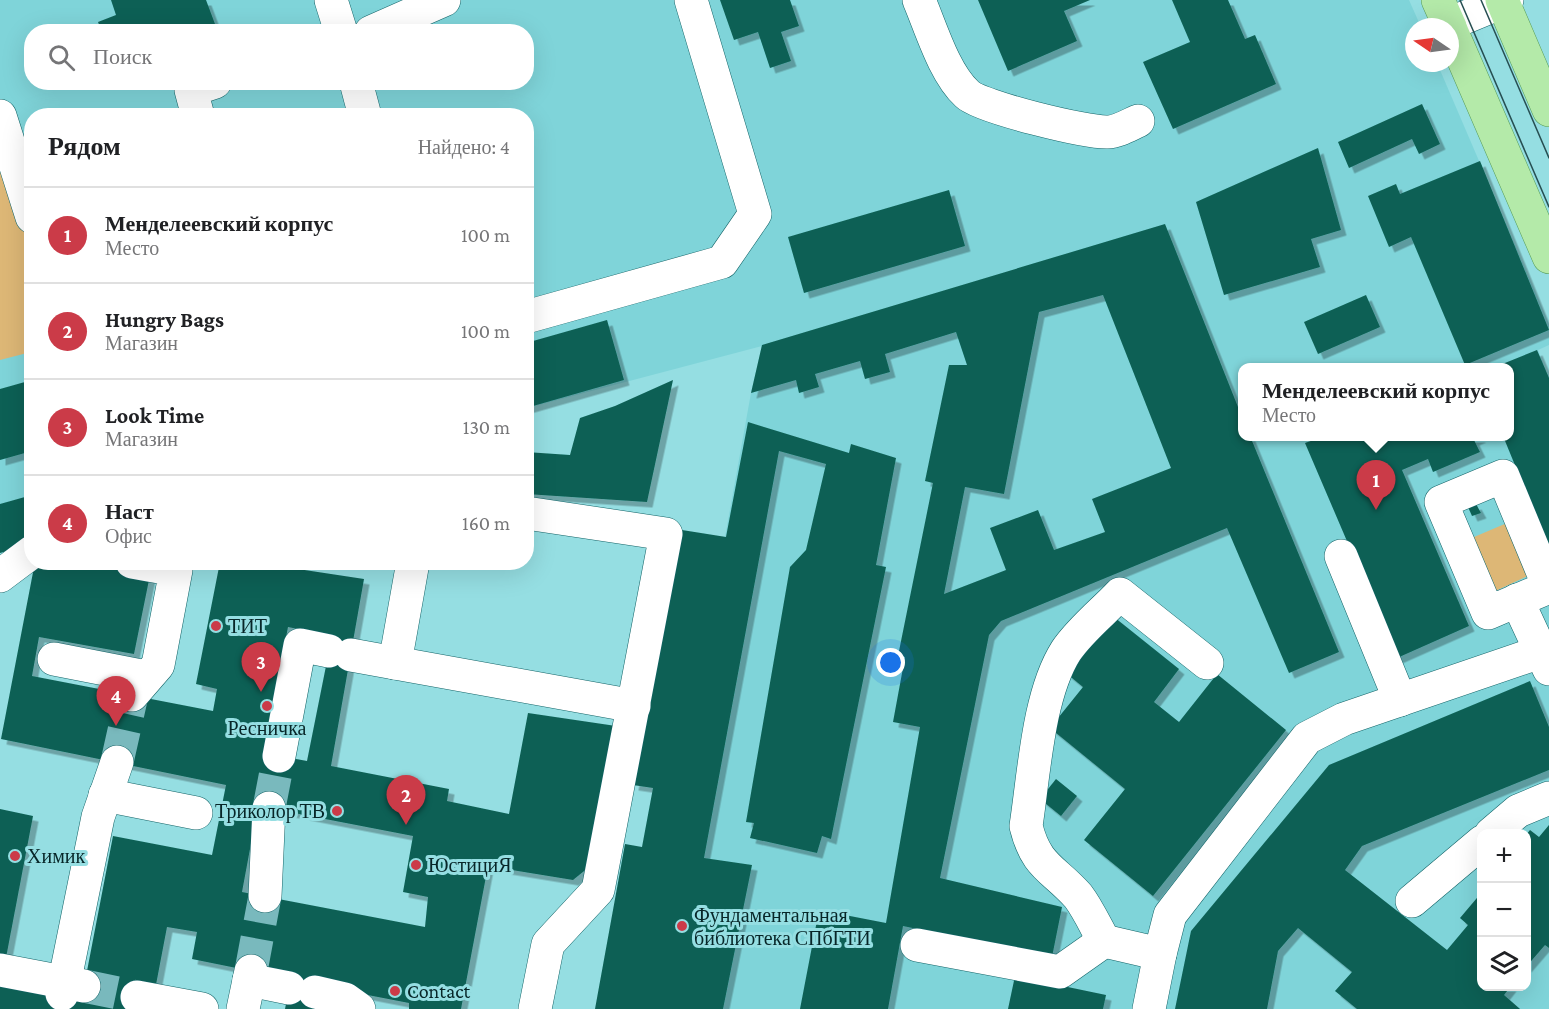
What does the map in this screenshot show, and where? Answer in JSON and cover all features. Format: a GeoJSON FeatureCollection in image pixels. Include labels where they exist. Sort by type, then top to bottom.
{"type":"FeatureCollection","features":[{"type":"Feature","properties":{"kind":"main road"},"geometry":{"type":"LineString","coordinates":[[1503,0],[1549,110]]}},
{"type":"Feature","properties":{"kind":"main road"},"geometry":{"type":"LineString","coordinates":[[1459,48],[1549,257]]}},
{"type":"Feature","properties":{"kind":"street"},"geometry":{"type":"LineString","coordinates":[[332,0],[339,24]]}},
{"type":"Feature","properties":{"kind":"street"},"geometry":{"type":"LineString","coordinates":[[389,24],[444,0]]}},
{"type":"Feature","properties":{"kind":"street"},"geometry":{"type":"LineString","coordinates":[[534,315],[722,262],[755,214],[691,0]]}},
{"type":"Feature","properties":{"kind":"street"},"geometry":{"type":"LineString","coordinates":[[919,0],[954,80],[968,96],[991,106],[1089,130],[1110,132],[1138,121]]}},
{"type":"Feature","properties":{"kind":"street"},"geometry":{"type":"LineString","coordinates":[[1453,18],[1503,0]]}},
{"type":"Feature","properties":{"kind":"street"},"geometry":{"type":"LineString","coordinates":[[191,90],[196,108]]}},
{"type":"Feature","properties":{"kind":"street"},"geometry":{"type":"LineString","coordinates":[[358,90],[362,108]]}},
{"type":"Feature","properties":{"kind":"street"},"geometry":{"type":"LineString","coordinates":[[0,116],[24,192]]}},
{"type":"Feature","properties":{"kind":"street"},"geometry":{"type":"LineString","coordinates":[[534,514],[666,534],[598,890],[548,944],[535,1009]]}},
{"type":"Feature","properties":{"kind":"street"},"geometry":{"type":"LineString","coordinates":[[1341,556],[1400,700]]}},
{"type":"Feature","properties":{"kind":"street"},"geometry":{"type":"LineString","coordinates":[[0,576],[24,558]]}},
{"type":"Feature","properties":{"kind":"street"},"geometry":{"type":"LineString","coordinates":[[54,659],[139,686],[158,665],[176,570]]}},
{"type":"Feature","properties":{"kind":"street"},"geometry":{"type":"LineString","coordinates":[[395,663],[412,570]]}},
{"type":"Feature","properties":{"kind":"street"},"geometry":{"type":"LineString","coordinates":[[1160,954],[1104,941],[1078,897],[1044,866],[1031,846],[1026,826],[1046,698],[1055,672],[1067,650],[1120,594],[1207,663]]}},
{"type":"Feature","properties":{"kind":"street"},"geometry":{"type":"LineString","coordinates":[[1149,1009],[1170,915],[1296,749],[1307,738],[1344,719],[1546,657],[1517,600]]}},
{"type":"Feature","properties":{"kind":"street"},"geometry":{"type":"LineString","coordinates":[[279,756],[300,645],[634,706]]}},
{"type":"Feature","properties":{"kind":"street"},"geometry":{"type":"LineString","coordinates":[[0,970],[70,987],[98,817],[117,762]]}},
{"type":"Feature","properties":{"kind":"street"},"geometry":{"type":"LineString","coordinates":[[105,795],[196,813]]}},
{"type":"Feature","properties":{"kind":"street"},"geometry":{"type":"LineString","coordinates":[[1497,829],[1518,811],[1549,798]]}},
{"type":"Feature","properties":{"kind":"street"},"geometry":{"type":"LineString","coordinates":[[265,896],[269,808]]}},
{"type":"Feature","properties":{"kind":"street"},"geometry":{"type":"LineString","coordinates":[[1412,901],[1477,846]]}},
{"type":"Feature","properties":{"kind":"street"},"geometry":{"type":"LineString","coordinates":[[917,945],[1060,972],[1104,941]]}},
{"type":"Feature","properties":{"kind":"street"},"geometry":{"type":"LineString","coordinates":[[248,987],[302,990],[345,999],[359,1009]]}},
{"type":"Feature","properties":{"kind":"street"},"geometry":{"type":"LineString","coordinates":[[137,997],[202,1009]]}},
{"type":"Feature","properties":{"kind":"shaded area"},"geometry":{"type":"Polygon","coordinates":[[[0,0],[1409,0],[1417,18],[1405,18],[1405,72],[1441,72],[1549,324],[1549,345],[1538,350],[1549,378],[1549,1009],[640,1009],[751,393],[762,346],[534,406],[534,108],[24,108],[24,546],[0,553],[0,0]]]}},
{"type":"Feature","properties":{"kind":"shaded area"},"geometry":{"type":"Polygon","coordinates":[[[0,139],[24,214],[24,354],[0,360],[0,139]]]}},
{"type":"Feature","properties":{"kind":"shaded area"},"geometry":{"type":"Polygon","coordinates":[[[1507,523],[1530,575],[1489,594],[1467,540],[1507,523]]]}},
{"type":"Feature","properties":{"kind":"building"},"geometry":{"type":"Polygon","coordinates":[[[111,0],[206,0],[215,24],[99,24],[98,22],[116,15],[111,0]]]}},
{"type":"Feature","properties":{"kind":"building"},"geometry":{"type":"Polygon","coordinates":[[[720,0],[790,0],[799,26],[781,32],[791,61],[770,68],[758,32],[734,40],[720,0]]]}},
{"type":"Feature","properties":{"kind":"building"},"geometry":{"type":"Polygon","coordinates":[[[978,0],[1090,0],[1064,11],[1077,41],[1008,71],[978,0]]]}},
{"type":"Feature","properties":{"kind":"building"},"geometry":{"type":"Polygon","coordinates":[[[1172,0],[1228,0],[1245,39],[1255,35],[1276,84],[1173,129],[1143,62],[1190,42],[1172,0]]]}},
{"type":"Feature","properties":{"kind":"building"},"geometry":{"type":"Polygon","coordinates":[[[1422,104],[1440,144],[1419,154],[1412,139],[1349,168],[1338,142],[1422,104]]]}},
{"type":"Feature","properties":{"kind":"building"},"geometry":{"type":"Polygon","coordinates":[[[1318,148],[1341,230],[1311,239],[1320,267],[1224,295],[1196,202],[1318,148]]]}},
{"type":"Feature","properties":{"kind":"building"},"geometry":{"type":"Polygon","coordinates":[[[1480,161],[1549,330],[1470,363],[1464,363],[1411,237],[1389,247],[1368,196],[1396,184],[1400,194],[1480,161]]]}},
{"type":"Feature","properties":{"kind":"building"},"geometry":{"type":"Polygon","coordinates":[[[949,190],[965,246],[804,293],[788,237],[949,190]]]}},
{"type":"Feature","properties":{"kind":"building"},"geometry":{"type":"Polygon","coordinates":[[[1165,224],[1238,407],[1238,441],[1252,441],[1339,652],[1289,673],[1227,528],[1001,621],[989,635],[940,878],[1062,907],[1052,957],[903,926],[888,1009],[800,1009],[819,910],[886,923],[920,727],[893,722],[905,657],[898,656],[933,483],[925,481],[949,365],[967,365],[956,332],[885,354],[890,372],[865,379],[860,361],[815,374],[819,387],[799,393],[796,380],[751,393],[762,345],[1165,224]],[[1103,295],[1039,312],[1004,494],[965,487],[944,594],[1006,570],[990,528],[1038,510],[1054,550],[1105,532],[1092,499],[1171,468],[1103,295]]]}},
{"type":"Feature","properties":{"kind":"building"},"geometry":{"type":"Polygon","coordinates":[[[1366,295],[1380,327],[1318,354],[1304,322],[1366,295]]]}},
{"type":"Feature","properties":{"kind":"building"},"geometry":{"type":"Polygon","coordinates":[[[607,320],[624,380],[534,406],[534,341],[607,320]]]}},
{"type":"Feature","properties":{"kind":"building"},"geometry":{"type":"Polygon","coordinates":[[[1537,350],[1549,378],[1549,548],[1505,441],[1514,441],[1514,363],[1505,363],[1537,350]]]}},
{"type":"Feature","properties":{"kind":"building"},"geometry":{"type":"Polygon","coordinates":[[[673,380],[647,502],[534,495],[534,453],[570,455],[580,418],[615,406],[673,380]]]}},
{"type":"Feature","properties":{"kind":"building"},"geometry":{"type":"Polygon","coordinates":[[[24,382],[24,453],[0,460],[0,389],[24,382]]]}},
{"type":"Feature","properties":{"kind":"building"},"geometry":{"type":"Polygon","coordinates":[[[748,422],[849,453],[851,444],[896,458],[876,565],[886,567],[831,839],[822,836],[817,853],[750,838],[754,823],[746,822],[790,567],[806,550],[826,464],[779,451],[704,858],[752,865],[723,1009],[595,1009],[625,844],[642,847],[653,788],[633,785],[682,530],[726,537],[748,422]]]}},
{"type":"Feature","properties":{"kind":"building"},"geometry":{"type":"Polygon","coordinates":[[[1311,441],[1474,441],[1480,452],[1433,472],[1428,459],[1402,470],[1469,626],[1397,658],[1305,443],[1311,441]]]}},
{"type":"Feature","properties":{"kind":"building"},"geometry":{"type":"Polygon","coordinates":[[[24,497],[24,546],[0,553],[0,504],[24,497]]]}},
{"type":"Feature","properties":{"kind":"building"},"geometry":{"type":"Polygon","coordinates":[[[1476,504],[1481,513],[1472,516],[1468,507],[1476,504]]]}},
{"type":"Feature","properties":{"kind":"building"},"geometry":{"type":"Polygon","coordinates":[[[33,570],[124,570],[150,575],[134,654],[39,637],[32,676],[213,711],[217,689],[196,684],[218,570],[305,570],[364,579],[331,766],[449,789],[447,801],[509,814],[528,713],[616,726],[589,867],[573,880],[488,866],[461,1009],[409,1009],[409,1003],[316,985],[312,1009],[285,1009],[291,979],[192,959],[197,932],[167,927],[155,990],[142,1009],[0,1009],[0,982],[82,997],[113,836],[212,855],[226,785],[1,739],[33,570]],[[288,627],[264,753],[307,761],[332,636],[288,627]],[[258,806],[242,892],[425,927],[428,897],[403,892],[413,836],[258,806]]]}},
{"type":"Feature","properties":{"kind":"building"},"geometry":{"type":"Polygon","coordinates":[[[1114,617],[1179,669],[1154,702],[1179,722],[1217,674],[1286,730],[1153,896],[1084,840],[1125,789],[1050,728],[1083,687],[1066,673],[1114,617]]]}},
{"type":"Feature","properties":{"kind":"building"},"geometry":{"type":"Polygon","coordinates":[[[1530,681],[1549,727],[1549,770],[1362,846],[1345,870],[1447,950],[1468,925],[1460,918],[1477,898],[1477,991],[1507,991],[1504,995],[1520,1009],[1357,1009],[1335,991],[1352,972],[1298,928],[1278,951],[1267,1009],[1175,1009],[1191,931],[1329,765],[1530,681]]]}},
{"type":"Feature","properties":{"kind":"building"},"geometry":{"type":"Polygon","coordinates":[[[1056,779],[1077,796],[1061,816],[1040,799],[1056,779]]]}},
{"type":"Feature","properties":{"kind":"building"},"geometry":{"type":"Polygon","coordinates":[[[0,809],[33,816],[5,963],[0,962],[0,809]]]}},
{"type":"Feature","properties":{"kind":"building"},"geometry":{"type":"Polygon","coordinates":[[[1549,825],[1549,948],[1545,945],[1531,961],[1531,831],[1539,837],[1549,825]]]}},
{"type":"Feature","properties":{"kind":"building"},"geometry":{"type":"Polygon","coordinates":[[[1015,976],[1106,995],[1103,1009],[1008,1009],[1015,976]]]}},
{"type":"Feature","properties":{"kind":"tunnel"},"geometry":{"type":"LineString","coordinates":[[117,762],[132,695]]}},
{"type":"Feature","properties":{"kind":"tunnel"},"geometry":{"type":"LineString","coordinates":[[269,808],[279,756]]}},
{"type":"Feature","properties":{"kind":"tunnel"},"geometry":{"type":"LineString","coordinates":[[251,971],[265,896]]}},
{"type":"Feature","properties":{"kind":"tunnel"},"geometry":{"type":"LineString","coordinates":[[84,986],[137,997]]}},
{"type":"Feature","properties":{"kind":"tram line"},"geometry":{"type":"LineString","coordinates":[[1460,0],[1549,207]]}},
{"type":"Feature","properties":{"kind":"tram line"},"geometry":{"type":"LineString","coordinates":[[1481,0],[1549,158]]}},
{"type":"Feature","properties":{"kind":"place","name":"Менделеевский корпус"},"geometry":{"type":"Point","coordinates":[1376,510]}},
{"type":"Feature","properties":{"kind":"place","name":"ТИТ"},"geometry":{"type":"Point","coordinates":[216,626]}},
{"type":"Feature","properties":{"kind":"place","name":"Look Time"},"geometry":{"type":"Point","coordinates":[261,692]}},
{"type":"Feature","properties":{"kind":"place","name":"Ресничка"},"geometry":{"type":"Point","coordinates":[267,706]}},
{"type":"Feature","properties":{"kind":"place","name":"Наст"},"geometry":{"type":"Point","coordinates":[116,726]}},
{"type":"Feature","properties":{"kind":"place","name":"Триколор ТВ"},"geometry":{"type":"Point","coordinates":[337,811]}},
{"type":"Feature","properties":{"kind":"place","name":"Hungry Bags"},"geometry":{"type":"Point","coordinates":[406,825]}},
{"type":"Feature","properties":{"kind":"place","name":"Химик"},"geometry":{"type":"Point","coordinates":[15,856]}},
{"type":"Feature","properties":{"kind":"place","name":"ЮстициЯ"},"geometry":{"type":"Point","coordinates":[416,865]}},
{"type":"Feature","properties":{"kind":"place","name":"Фундаментальная библиотека СПбГТИ"},"geometry":{"type":"Point","coordinates":[682,926]}},
{"type":"Feature","properties":{"kind":"place","name":"Contact"},"geometry":{"type":"Point","coordinates":[395,991]}}]}
